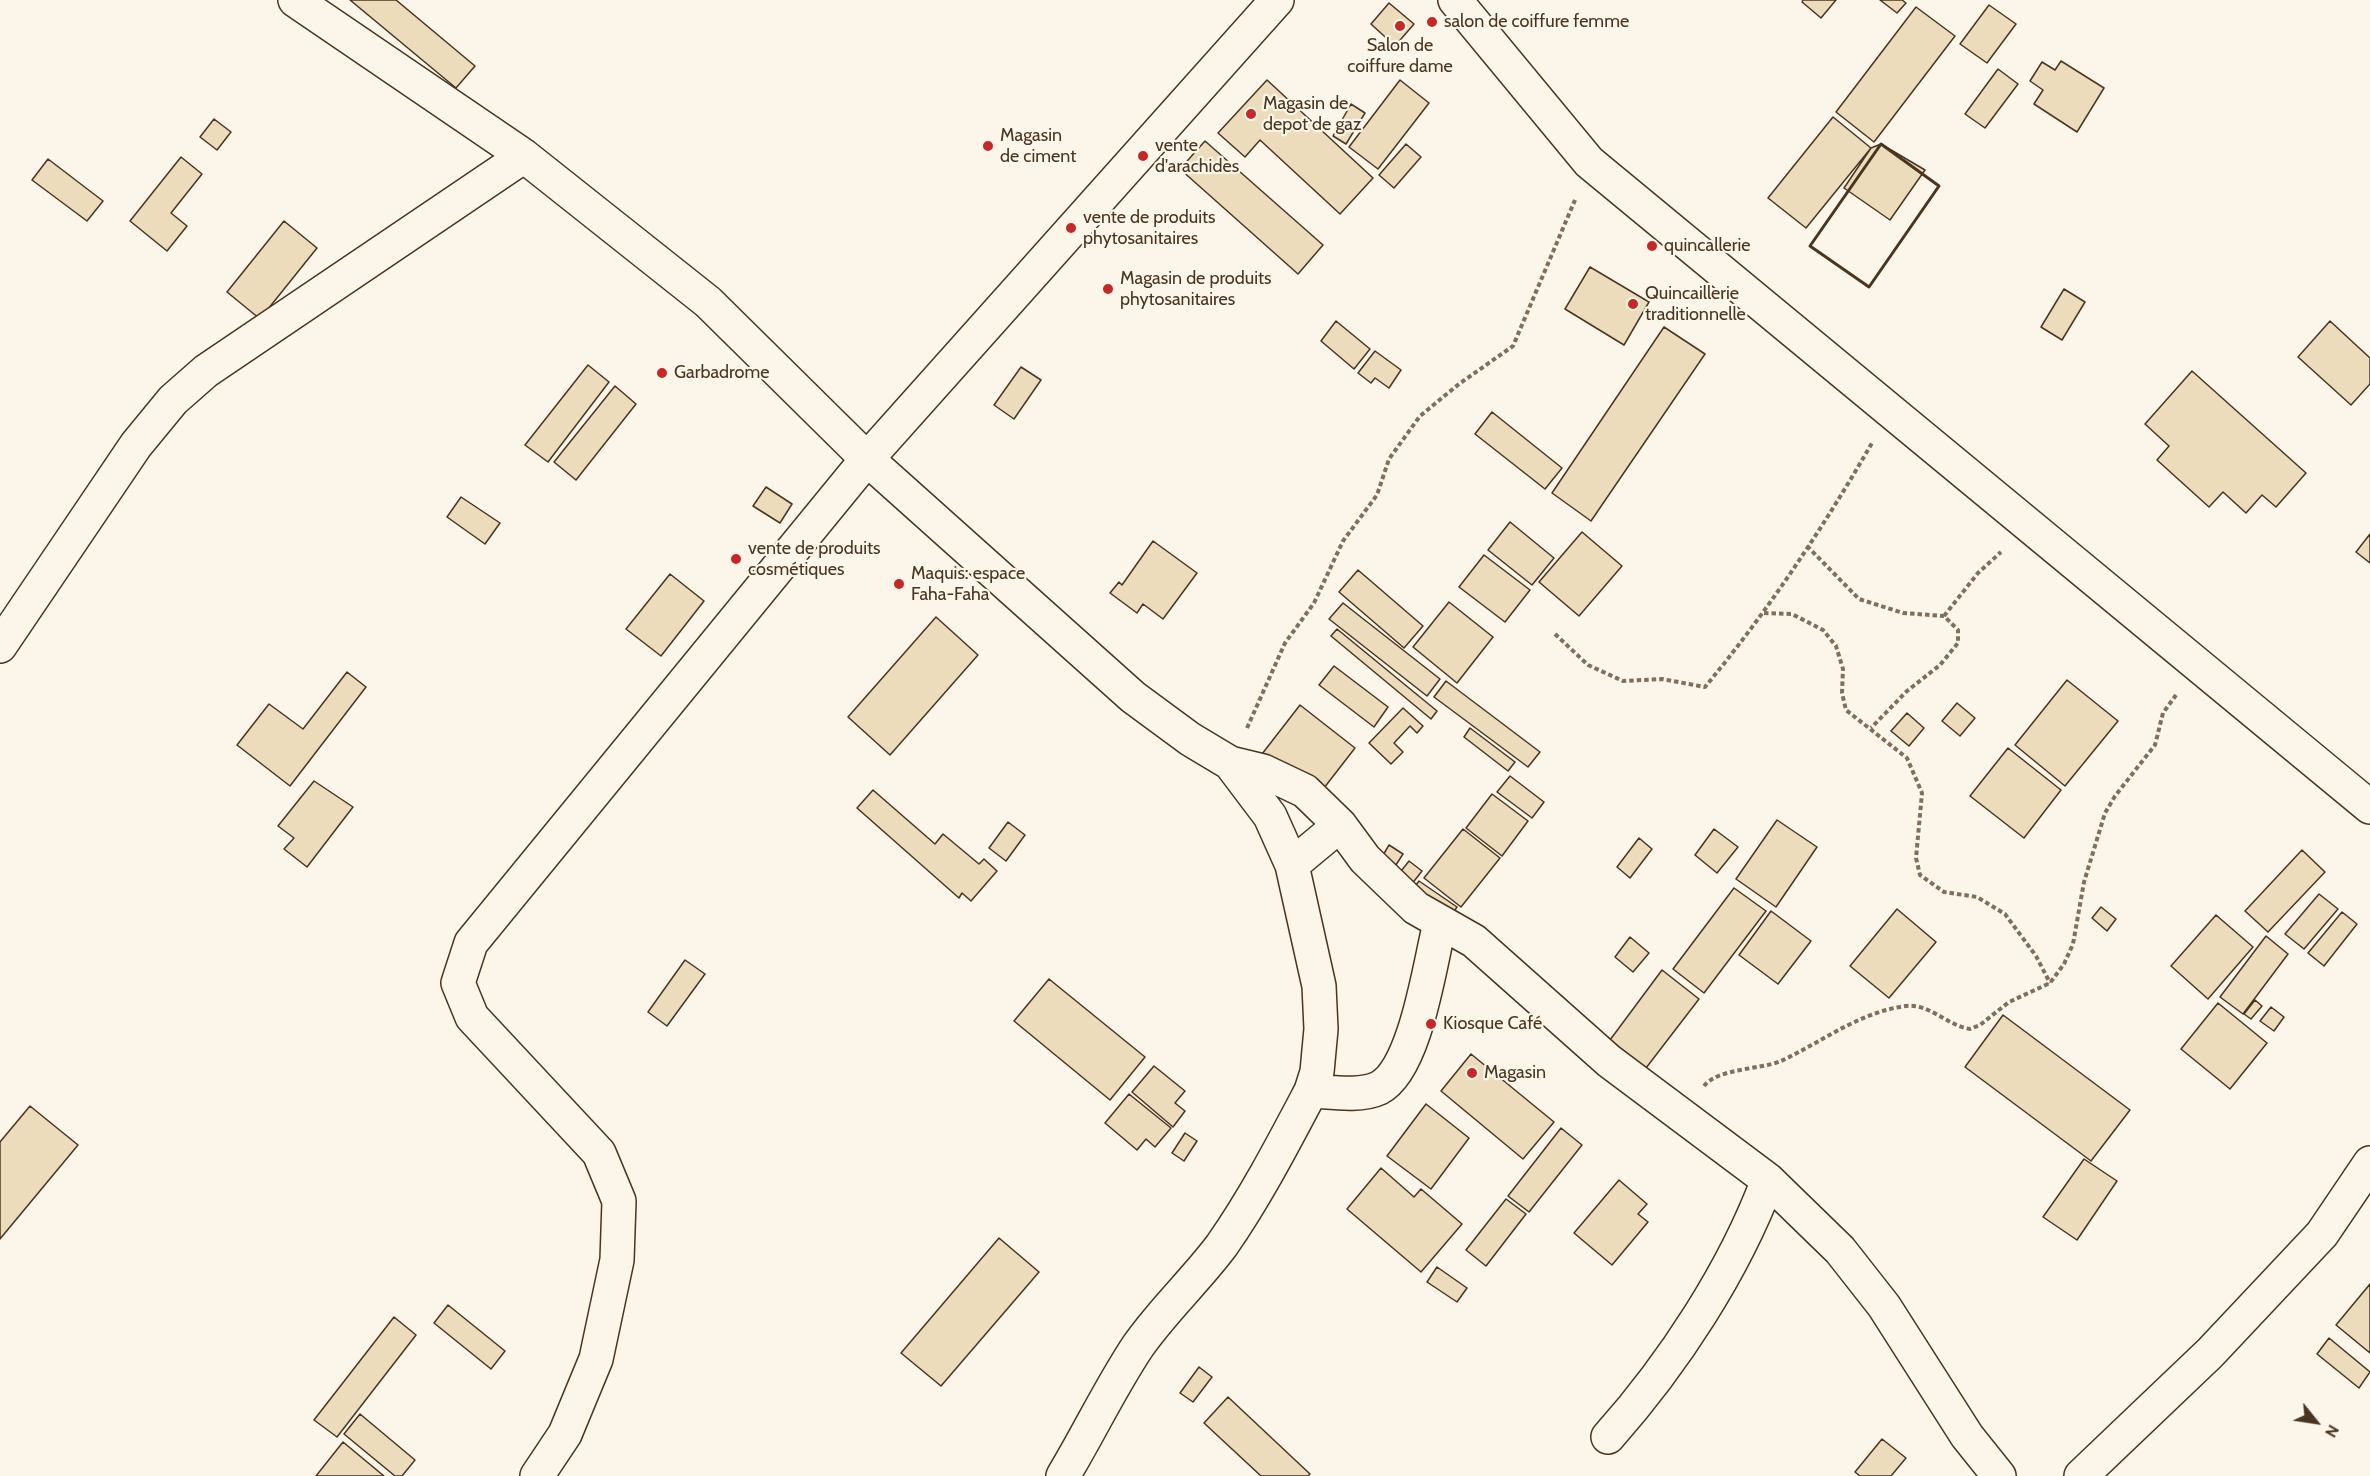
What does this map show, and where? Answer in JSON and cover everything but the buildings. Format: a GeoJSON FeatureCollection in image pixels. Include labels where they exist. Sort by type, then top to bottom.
{"type":"FeatureCollection","features":[{"type":"Feature","properties":{"kind":"street"},"geometry":{"type":"LineString","coordinates":[[295,0],[524,156],[708,302],[867,459],[1133,697],[1190,739],[1230,763],[1263,771],[1305,791],[1341,825],[1365,859],[1416,908],[1474,941],[1609,1061],[1768,1180],[1840,1250],[1884,1306],[1967,1436],[1999,1476]]}},
{"type":"Feature","properties":{"kind":"street"},"geometry":{"type":"LineString","coordinates":[[537,1476],[565,1434],[596,1359],[617,1260],[619,1202],[599,1153],[472,1017],[459,983],[471,943],[867,459],[1278,0]]}},
{"type":"Feature","properties":{"kind":"street"},"geometry":{"type":"LineString","coordinates":[[1455,0],[1589,162],[2370,807]]}},
{"type":"Feature","properties":{"kind":"street"},"geometry":{"type":"LineString","coordinates":[[0,646],[136,445],[173,400],[206,371],[524,156]]}},
{"type":"Feature","properties":{"kind":"street"},"geometry":{"type":"LineString","coordinates":[[1063,1476],[1101,1406],[1139,1345],[1181,1290],[1220,1247],[1250,1202],[1311,1092],[1317,1072],[1321,1029],[1319,986],[1292,866],[1270,816],[1230,763]]}},
{"type":"Feature","properties":{"kind":"street"},"geometry":{"type":"LineString","coordinates":[[1292,866],[1341,825]]}},
{"type":"Feature","properties":{"kind":"street"},"geometry":{"type":"LineString","coordinates":[[1311,1092],[1351,1093],[1377,1089],[1389,1082],[1398,1070],[1418,1023],[1440,923]]}},
{"type":"Feature","properties":{"kind":"street"},"geometry":{"type":"LineString","coordinates":[[2081,1476],[2210,1353],[2322,1234],[2370,1162]]}},
{"type":"Feature","properties":{"kind":"street"},"geometry":{"type":"LineString","coordinates":[[1608,1437],[1656,1378],[1732,1264],[1752,1224],[1768,1180]]}},
{"type":"Feature","properties":{"kind":"path"},"geometry":{"type":"LineString","coordinates":[[1230,763],[1285,643],[1314,603],[1343,541],[1377,495],[1389,459],[1420,416],[1459,384],[1513,346],[1567,224],[1589,162]]}},
{"type":"Feature","properties":{"kind":"path"},"geometry":{"type":"LineString","coordinates":[[1555,634],[1588,665],[1623,681],[1662,679],[1705,687],[1764,614],[1806,546],[1848,485],[1890,411]]}},
{"type":"Feature","properties":{"kind":"path"},"geometry":{"type":"LineString","coordinates":[[1944,616],[1978,573],[2031,528]]}},
{"type":"Feature","properties":{"kind":"path"},"geometry":{"type":"LineString","coordinates":[[1806,546],[1859,599],[1903,614],[1944,616],[1958,630],[1958,643],[1940,665],[1907,691],[1871,728]]}},
{"type":"Feature","properties":{"kind":"path"},"geometry":{"type":"LineString","coordinates":[[1764,614],[1792,614],[1823,630],[1836,646],[1843,669],[1842,693],[1846,710],[1907,758],[1922,793],[1916,858],[1920,875],[1944,892],[1977,897],[2005,914],[2036,956],[2050,983]]}},
{"type":"Feature","properties":{"kind":"path"},"geometry":{"type":"LineString","coordinates":[[1684,1115],[1707,1083],[1716,1076],[1780,1061],[1836,1029],[1879,1013],[1908,1005],[1927,1010],[1970,1029],[1980,1025],[2009,1002],[2050,983],[2064,964],[2073,944],[2084,882],[2105,813],[2115,795],[2156,745],[2163,713],[2198,665]]}},
{"type":"Feature","properties":{"kind":"wall"},"geometry":{"type":"LineString","coordinates":[[1881,144],[1939,186],[1869,287],[1810,246],[1881,144]]}},
{"type":"Feature","properties":{"kind":"place","name":"salon de coiffure femme"},"geometry":{"type":"Point","coordinates":[1432,22]}},
{"type":"Feature","properties":{"kind":"place","name":"Salon de coiffure dame"},"geometry":{"type":"Point","coordinates":[1400,26]}},
{"type":"Feature","properties":{"kind":"place","name":"Magasin de depot de gaz"},"geometry":{"type":"Point","coordinates":[1251,114]}},
{"type":"Feature","properties":{"kind":"place","name":"Magasin de ciment"},"geometry":{"type":"Point","coordinates":[988,146]}},
{"type":"Feature","properties":{"kind":"place","name":"vente d'arachides"},"geometry":{"type":"Point","coordinates":[1143,156]}},
{"type":"Feature","properties":{"kind":"place","name":"vente de produits phytosanitaires"},"geometry":{"type":"Point","coordinates":[1071,228]}},
{"type":"Feature","properties":{"kind":"place","name":"quincallerie"},"geometry":{"type":"Point","coordinates":[1652,246]}},
{"type":"Feature","properties":{"kind":"place","name":"Magasin de produits phytosanitaires"},"geometry":{"type":"Point","coordinates":[1108,289]}},
{"type":"Feature","properties":{"kind":"place","name":"Quincaillerie traditionnelle"},"geometry":{"type":"Point","coordinates":[1633,304]}},
{"type":"Feature","properties":{"kind":"place","name":"Garbadrome"},"geometry":{"type":"Point","coordinates":[662,373]}},
{"type":"Feature","properties":{"kind":"place","name":"vente de produits cosmétiques"},"geometry":{"type":"Point","coordinates":[736,559]}},
{"type":"Feature","properties":{"kind":"place","name":"Maquis: espace Faha-Faha"},"geometry":{"type":"Point","coordinates":[899,584]}},
{"type":"Feature","properties":{"kind":"place","name":"Kiosque Café"},"geometry":{"type":"Point","coordinates":[1431,1024]}},
{"type":"Feature","properties":{"kind":"place","name":"Magasin"},"geometry":{"type":"Point","coordinates":[1472,1073]}}]}
